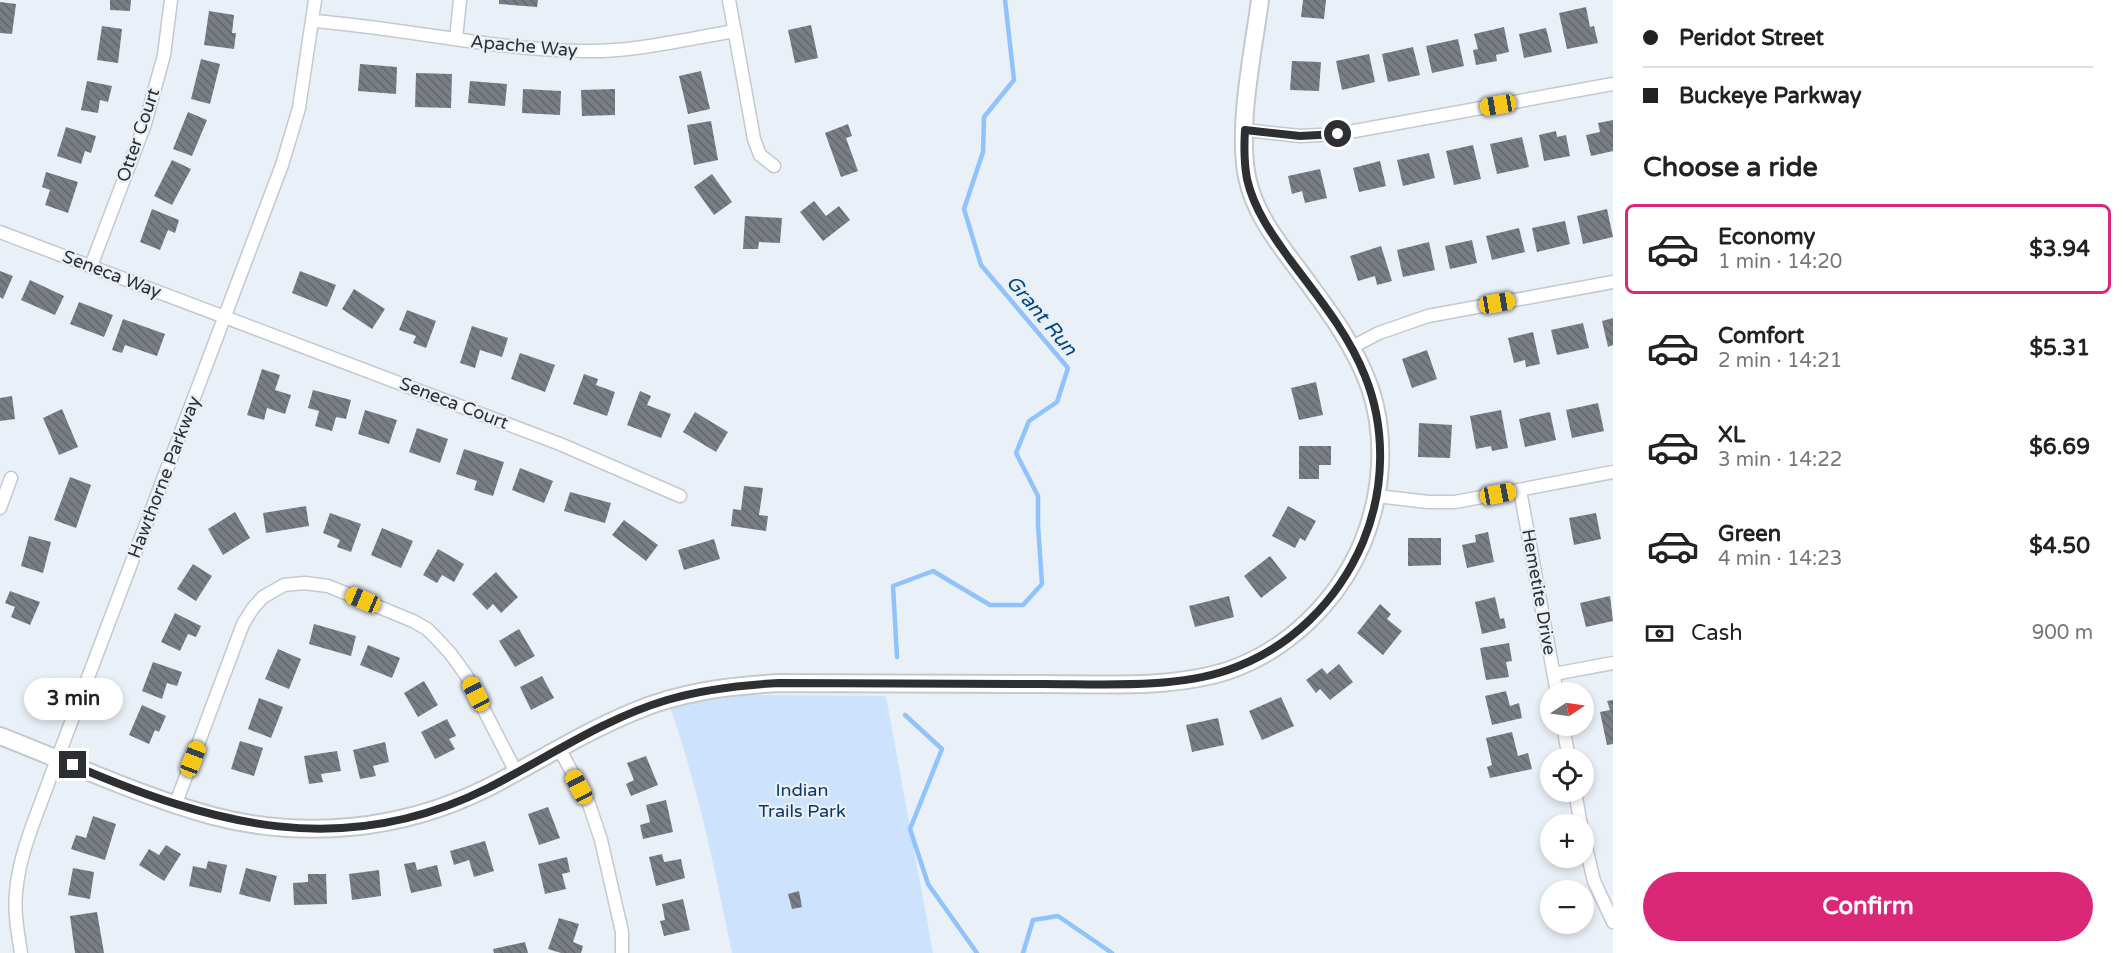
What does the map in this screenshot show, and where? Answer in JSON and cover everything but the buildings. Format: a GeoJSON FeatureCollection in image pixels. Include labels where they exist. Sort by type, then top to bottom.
{"type":"FeatureCollection","features":[{"type":"Feature","properties":{"kind":"street","name":"Otter Court"},"geometry":{"type":"LineString","coordinates":[[91,266],[145,124],[164,55],[171,0]]}},
{"type":"Feature","properties":{"kind":"street","name":"Hawthorne Parkway"},"geometry":{"type":"LineString","coordinates":[[21,953],[16,922],[16,893],[21,861],[282,165],[299,108],[315,0]]}},
{"type":"Feature","properties":{"kind":"street"},"geometry":{"type":"LineString","coordinates":[[456,39],[460,0]]}},
{"type":"Feature","properties":{"kind":"street"},"geometry":{"type":"LineString","coordinates":[[729,0],[754,139],[760,155],[774,166]]}},
{"type":"Feature","properties":{"kind":"street"},"geometry":{"type":"LineString","coordinates":[[0,736],[94,774],[213,816],[249,823],[305,829],[333,829],[374,825],[413,816],[452,803],[487,788],[559,748],[633,712],[675,698],[721,688],[779,683],[1180,681],[1229,670],[1270,651],[1307,623],[1343,580],[1358,554],[1370,522],[1377,496],[1380,464],[1378,423],[1371,391],[1352,347],[1266,226],[1247,179],[1244,153],[1245,130],[1260,0]]}},
{"type":"Feature","properties":{"kind":"street","name":"Apache Way"},"geometry":{"type":"LineString","coordinates":[[313,21],[536,48],[587,51],[637,47],[735,31]]}},
{"type":"Feature","properties":{"kind":"street"},"geometry":{"type":"LineString","coordinates":[[1245,130],[1300,136],[1338,134],[1613,84]]}},
{"type":"Feature","properties":{"kind":"street","name":"Seneca Way"},"geometry":{"type":"LineString","coordinates":[[0,232],[225,316]]}},
{"type":"Feature","properties":{"kind":"street"},"geometry":{"type":"LineString","coordinates":[[1352,347],[1379,333],[1428,316],[1613,282]]}},
{"type":"Feature","properties":{"kind":"street","name":"Seneca Court"},"geometry":{"type":"LineString","coordinates":[[225,316],[560,444],[680,496]]}},
{"type":"Feature","properties":{"kind":"street"},"geometry":{"type":"LineString","coordinates":[[1377,496],[1428,502],[1455,502],[1613,472]]}},
{"type":"Feature","properties":{"kind":"street"},"geometry":{"type":"LineString","coordinates":[[0,508],[11,478]]}},
{"type":"Feature","properties":{"kind":"street","name":"Hemetite Drive"},"geometry":{"type":"LineString","coordinates":[[1520,490],[1555,682]]}},
{"type":"Feature","properties":{"kind":"street"},"geometry":{"type":"LineString","coordinates":[[176,803],[243,624],[263,597],[284,585],[294,584],[328,586],[427,629],[450,653],[466,675],[516,772]]}},
{"type":"Feature","properties":{"kind":"street"},"geometry":{"type":"LineString","coordinates":[[1554,674],[1613,663]]}},
{"type":"Feature","properties":{"kind":"street"},"geometry":{"type":"LineString","coordinates":[[559,748],[589,804],[602,840],[622,932],[622,953]]}},
{"type":"Feature","properties":{"kind":"street"},"geometry":{"type":"LineString","coordinates":[[1590,868],[1609,901],[1613,922]]}},
{"type":"Feature","properties":{"kind":"green space","name":"Indian Trails Park"},"geometry":{"type":"Polygon","coordinates":[[[747,695],[886,696],[933,953],[732,953],[697,798],[670,707],[747,695]]]}},
{"type":"Feature","properties":{"kind":"waterway","name":"Grant Run"},"geometry":{"type":"LineString","coordinates":[[897,657],[893,586],[933,571],[990,605],[1023,605],[1042,584],[1038,496],[1016,453],[1029,421],[1057,402],[1068,368],[981,265],[964,209],[983,152],[984,117],[1014,80],[1005,0]]}},
{"type":"Feature","properties":{"kind":"waterway","name":"Grant Run"},"geometry":{"type":"LineString","coordinates":[[905,715],[942,749],[910,829],[928,884],[977,953]]}},
{"type":"Feature","properties":{"kind":"waterway","name":"Grant Run"},"geometry":{"type":"LineString","coordinates":[[1023,953],[1033,920],[1058,916],[1112,953]]}},
{"type":"Feature","properties":{"kind":"route"},"geometry":{"type":"LineString","coordinates":[[73,765],[213,816],[249,823],[305,829],[333,829],[374,825],[413,816],[452,803],[487,788],[559,748],[633,712],[695,692],[779,683],[1064,684],[1180,681],[1229,670],[1252,660],[1286,640],[1325,604],[1343,580],[1358,554],[1367,533],[1377,496],[1380,448],[1378,423],[1371,391],[1352,347],[1338,325],[1266,226],[1247,179],[1244,153],[1245,130],[1300,136],[1338,134]]}}]}
